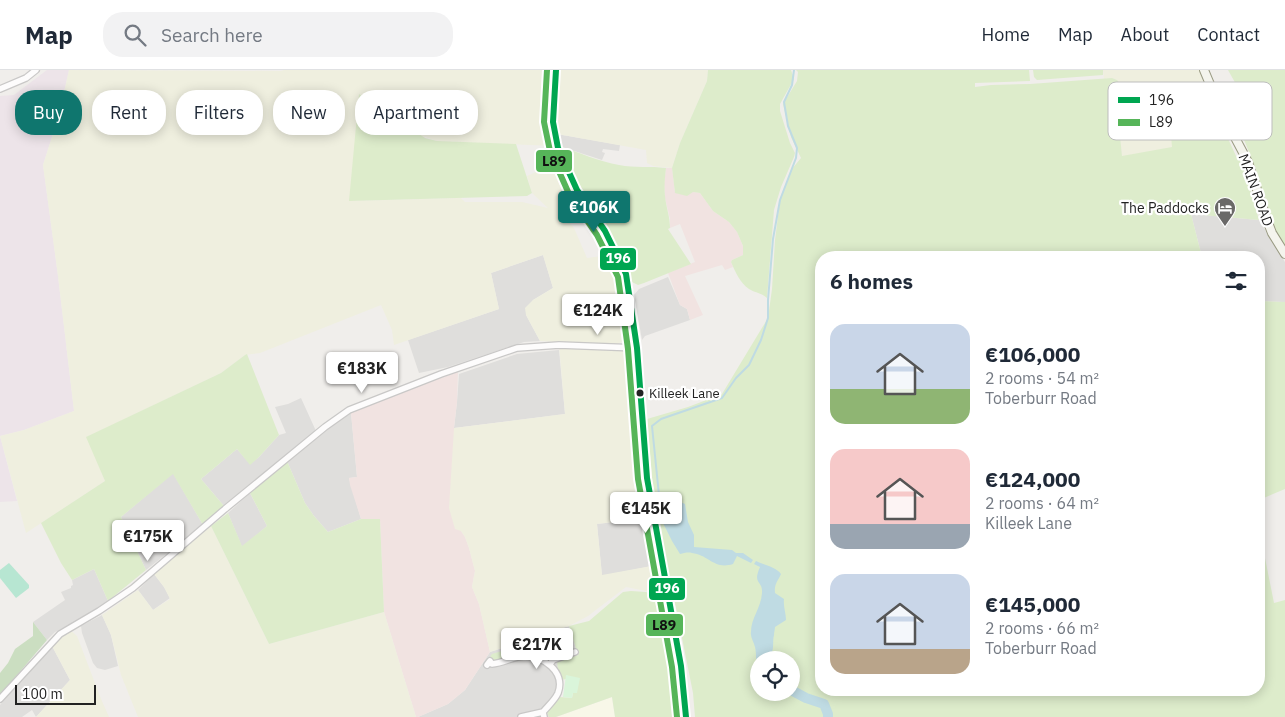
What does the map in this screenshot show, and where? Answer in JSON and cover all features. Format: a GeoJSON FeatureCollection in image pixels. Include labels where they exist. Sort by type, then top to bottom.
{"type":"FeatureCollection","features":[{"type":"Feature","properties":{"kind":"main road","name":"MAIN ROAD"},"geometry":{"type":"LineString","coordinates":[[1204,70],[1209,82]]}},
{"type":"Feature","properties":{"kind":"main road","name":"MAIN ROAD"},"geometry":{"type":"LineString","coordinates":[[1236,140],[1248,162],[1272,233],[1285,254]]}},
{"type":"Feature","properties":{"kind":"street"},"geometry":{"type":"LineString","coordinates":[[0,89],[26,78],[36,70]]}},
{"type":"Feature","properties":{"kind":"street"},"geometry":{"type":"LineString","coordinates":[[556,70],[553,122],[558,148],[577,190],[605,231],[626,274],[637,348],[647,478],[681,666],[686,717]]}},
{"type":"Feature","properties":{"kind":"street"},"geometry":{"type":"LineString","coordinates":[[0,699],[60,634],[133,588],[325,426],[349,410],[441,374],[517,348],[559,345],[637,348]]}},
{"type":"Feature","properties":{"kind":"street"},"geometry":{"type":"LineString","coordinates":[[550,664],[553,660],[572,655]]}},
{"type":"Feature","properties":{"kind":"street"},"geometry":{"type":"LineString","coordinates":[[487,665],[490,661],[492,664],[522,656],[534,657],[550,664],[557,674],[559,680],[557,695],[544,714],[521,717]]}},
{"type":"Feature","properties":{"kind":"shaded area"},"geometry":{"type":"Polygon","coordinates":[[[47,70],[69,70],[65,90],[21,90],[47,70]]]}},
{"type":"Feature","properties":{"kind":"shaded area"},"geometry":{"type":"Polygon","coordinates":[[[15,94],[15,135],[53,135],[43,165],[74,411],[24,430],[0,436],[0,96],[15,94]]]}},
{"type":"Feature","properties":{"kind":"shaded area"},"geometry":{"type":"Polygon","coordinates":[[[557,134],[620,145],[619,151],[603,149],[602,152],[605,153],[602,160],[559,146],[557,134]]]}},
{"type":"Feature","properties":{"kind":"shaded area"},"geometry":{"type":"Polygon","coordinates":[[[666,168],[672,168],[675,193],[700,193],[713,211],[729,222],[737,232],[743,246],[743,255],[731,262],[733,267],[725,270],[722,265],[685,276],[703,315],[690,320],[687,309],[680,305],[668,273],[695,262],[680,224],[670,228],[664,184],[666,168]]]}},
{"type":"Feature","properties":{"kind":"shaded area"},"geometry":{"type":"Polygon","coordinates":[[[1191,214],[1259,220],[1285,262],[1285,302],[1265,301],[1265,251],[1200,251],[1191,214]]]}},
{"type":"Feature","properties":{"kind":"shaded area"},"geometry":{"type":"Polygon","coordinates":[[[543,255],[553,288],[533,300],[526,315],[540,341],[524,342],[448,367],[419,373],[408,340],[499,309],[491,273],[543,255]]]}},
{"type":"Feature","properties":{"kind":"shaded area"},"geometry":{"type":"Polygon","coordinates":[[[668,277],[680,305],[687,309],[690,320],[645,336],[642,340],[634,295],[639,289],[668,277]]]}},
{"type":"Feature","properties":{"kind":"shaded area"},"geometry":{"type":"Polygon","coordinates":[[[559,350],[565,414],[454,428],[459,374],[517,354],[559,350]]]}},
{"type":"Feature","properties":{"kind":"shaded area"},"geometry":{"type":"Polygon","coordinates":[[[458,372],[454,428],[461,531],[469,548],[475,571],[472,587],[479,604],[490,652],[465,690],[448,704],[416,717],[384,612],[380,519],[361,519],[350,485],[349,478],[357,477],[351,413],[358,407],[458,372]]]}},
{"type":"Feature","properties":{"kind":"shaded area"},"geometry":{"type":"Polygon","coordinates":[[[301,398],[316,431],[261,479],[224,506],[201,479],[237,449],[250,464],[259,457],[279,435],[286,433],[275,407],[301,398]]]}},
{"type":"Feature","properties":{"kind":"shaded area"},"geometry":{"type":"Polygon","coordinates":[[[351,413],[357,477],[349,478],[361,519],[328,532],[305,503],[287,461],[333,423],[351,413]]]}},
{"type":"Feature","properties":{"kind":"shaded area"},"geometry":{"type":"Polygon","coordinates":[[[0,436],[17,501],[0,502],[0,436]]]}},
{"type":"Feature","properties":{"kind":"shaded area"},"geometry":{"type":"Polygon","coordinates":[[[173,473],[203,525],[146,570],[121,517],[173,473]]]}},
{"type":"Feature","properties":{"kind":"shaded area"},"geometry":{"type":"Polygon","coordinates":[[[250,493],[267,526],[242,547],[228,513],[250,493]]]}},
{"type":"Feature","properties":{"kind":"shaded area"},"geometry":{"type":"Polygon","coordinates":[[[645,518],[657,565],[602,576],[597,524],[645,518]]]}},
{"type":"Feature","properties":{"kind":"shaded area"},"geometry":{"type":"Polygon","coordinates":[[[94,569],[108,601],[98,610],[55,632],[47,640],[33,622],[65,600],[61,592],[71,588],[73,585],[72,580],[94,569]]]}},
{"type":"Feature","properties":{"kind":"shaded area"},"geometry":{"type":"Polygon","coordinates":[[[154,574],[170,598],[153,610],[138,590],[154,574]]]}},
{"type":"Feature","properties":{"kind":"shaded area"},"geometry":{"type":"Polygon","coordinates":[[[102,615],[111,635],[118,666],[105,670],[97,668],[93,663],[81,626],[102,615]]]}},
{"type":"Feature","properties":{"kind":"shaded area"},"geometry":{"type":"Polygon","coordinates":[[[569,626],[578,655],[558,669],[562,680],[560,697],[547,713],[549,717],[418,717],[448,704],[465,690],[490,652],[569,626]]]}},
{"type":"Feature","properties":{"kind":"shaded area"},"geometry":{"type":"Polygon","coordinates":[[[52,646],[70,680],[36,717],[32,710],[22,717],[0,717],[0,705],[52,646]]]}},
{"type":"Feature","properties":{"kind":"shaded area"},"geometry":{"type":"Polygon","coordinates":[[[612,697],[615,717],[556,717],[612,697]]]}},
{"type":"Feature","properties":{"kind":"green space"},"geometry":{"type":"Polygon","coordinates":[[[69,70],[551,70],[549,130],[552,146],[437,141],[425,137],[350,201],[461,198],[465,202],[522,202],[548,208],[532,193],[527,176],[558,162],[587,203],[559,218],[568,221],[574,228],[587,258],[609,255],[626,336],[622,342],[611,346],[540,341],[526,315],[525,308],[533,300],[553,288],[543,255],[491,273],[499,309],[394,345],[392,330],[381,305],[260,353],[245,355],[221,373],[87,437],[105,481],[26,533],[0,436],[24,430],[74,411],[43,165],[53,135],[82,135],[82,90],[65,90],[69,70]]]}},
{"type":"Feature","properties":{"kind":"green space"},"geometry":{"type":"Polygon","coordinates":[[[558,70],[708,70],[707,81],[680,143],[672,168],[653,166],[647,163],[646,150],[557,134],[558,70]]]}},
{"type":"Feature","properties":{"kind":"green space"},"geometry":{"type":"Polygon","coordinates":[[[708,70],[791,70],[794,79],[780,104],[780,111],[795,153],[774,210],[767,298],[746,286],[736,273],[731,262],[743,255],[743,246],[737,232],[729,222],[713,211],[700,193],[693,192],[687,196],[675,193],[672,168],[680,143],[707,81],[708,70]]]}},
{"type":"Feature","properties":{"kind":"green space"},"geometry":{"type":"Polygon","coordinates":[[[796,70],[1029,70],[1030,81],[975,83],[975,87],[1112,78],[1119,82],[1108,82],[1108,140],[1120,140],[1122,156],[1172,147],[1171,140],[1229,140],[1236,156],[1241,161],[1259,220],[1191,214],[1200,251],[815,251],[815,696],[1265,696],[1265,558],[1274,603],[1285,600],[1285,717],[695,717],[693,693],[655,513],[647,419],[688,407],[722,394],[768,318],[780,200],[791,170],[801,158],[791,137],[783,104],[797,81],[798,72],[796,70]]]}},
{"type":"Feature","properties":{"kind":"green space"},"geometry":{"type":"Polygon","coordinates":[[[1033,70],[1103,70],[1103,75],[1037,80],[1034,77],[1033,70]]]}},
{"type":"Feature","properties":{"kind":"green space"},"geometry":{"type":"Polygon","coordinates":[[[1103,70],[1200,70],[1203,82],[1117,82],[1112,78],[1104,79],[1103,70]]]}},
{"type":"Feature","properties":{"kind":"green space"},"geometry":{"type":"Polygon","coordinates":[[[1228,70],[1285,70],[1285,249],[1272,226],[1256,170],[1244,140],[1272,140],[1272,82],[1235,82],[1228,70]]]}},
{"type":"Feature","properties":{"kind":"green space"},"geometry":{"type":"Polygon","coordinates":[[[355,135],[420,135],[437,141],[516,144],[532,193],[527,196],[349,201],[355,135]]]}},
{"type":"Feature","properties":{"kind":"green space"},"geometry":{"type":"Polygon","coordinates":[[[1120,140],[1172,140],[1173,147],[1122,157],[1120,140]]]}},
{"type":"Feature","properties":{"kind":"green space"},"geometry":{"type":"Polygon","coordinates":[[[559,146],[612,164],[666,168],[665,189],[670,224],[668,229],[691,264],[638,285],[632,282],[618,250],[559,146]]]}},
{"type":"Feature","properties":{"kind":"green space"},"geometry":{"type":"Polygon","coordinates":[[[1265,301],[1285,302],[1285,489],[1265,497],[1265,301]]]}},
{"type":"Feature","properties":{"kind":"green space"},"geometry":{"type":"Polygon","coordinates":[[[559,345],[637,348],[649,518],[597,524],[602,575],[657,565],[661,594],[626,587],[588,616],[569,626],[490,652],[479,604],[472,587],[475,571],[469,548],[461,531],[455,529],[449,508],[454,428],[565,414],[559,345]]]}},
{"type":"Feature","properties":{"kind":"green space"},"geometry":{"type":"Polygon","coordinates":[[[247,354],[279,435],[250,465],[237,449],[201,479],[224,506],[203,525],[173,474],[121,517],[146,570],[108,601],[94,569],[72,580],[61,563],[41,523],[105,481],[86,437],[221,373],[247,354]]]}},
{"type":"Feature","properties":{"kind":"green space"},"geometry":{"type":"Polygon","coordinates":[[[287,461],[305,503],[328,532],[361,519],[380,519],[384,612],[269,644],[211,526],[228,513],[242,546],[267,526],[250,493],[287,461]]]}},
{"type":"Feature","properties":{"kind":"green space"},"geometry":{"type":"Polygon","coordinates":[[[211,526],[269,644],[384,612],[416,717],[138,717],[121,675],[111,635],[102,615],[138,590],[153,610],[170,599],[154,574],[211,526]]]}},
{"type":"Feature","properties":{"kind":"green space"},"geometry":{"type":"Polygon","coordinates":[[[9,563],[29,585],[29,588],[16,598],[0,578],[0,570],[9,563]]]}},
{"type":"Feature","properties":{"kind":"green space"},"geometry":{"type":"Polygon","coordinates":[[[623,592],[646,592],[661,598],[676,677],[680,717],[615,717],[612,697],[556,717],[549,717],[547,713],[560,697],[572,698],[573,693],[576,693],[567,675],[566,679],[562,680],[557,662],[578,655],[569,626],[589,621],[623,592]]]}},
{"type":"Feature","properties":{"kind":"green space"},"geometry":{"type":"Polygon","coordinates":[[[33,622],[47,640],[0,695],[0,673],[15,649],[33,636],[33,622]]]}},
{"type":"Feature","properties":{"kind":"green space"},"geometry":{"type":"Polygon","coordinates":[[[70,630],[77,636],[109,717],[36,717],[70,680],[52,646],[70,630]]]}},
{"type":"Feature","properties":{"kind":"green space"},"geometry":{"type":"Polygon","coordinates":[[[522,645],[524,652],[531,653],[530,655],[496,662],[490,657],[492,654],[522,645]]]}},
{"type":"Feature","properties":{"kind":"green space"},"geometry":{"type":"Polygon","coordinates":[[[566,675],[580,678],[577,693],[573,693],[572,698],[563,697],[566,675]]]}},
{"type":"Feature","properties":{"kind":"water"},"geometry":{"type":"Polygon","coordinates":[[[680,502],[685,504],[688,522],[694,535],[694,547],[732,550],[736,553],[743,553],[753,560],[751,563],[737,556],[733,564],[721,565],[698,554],[680,554],[658,513],[660,504],[680,502]]]}},
{"type":"Feature","properties":{"kind":"water"},"geometry":{"type":"Polygon","coordinates":[[[756,561],[773,568],[781,574],[775,593],[784,599],[786,620],[775,627],[772,651],[755,651],[751,636],[751,627],[762,593],[761,586],[757,580],[760,567],[754,564],[756,561]]]}},
{"type":"Feature","properties":{"kind":"waterway"},"geometry":{"type":"LineString","coordinates":[[660,505],[652,426],[661,419],[722,398],[736,378],[749,365],[761,340],[768,318],[773,239],[780,200],[796,158],[797,148],[788,126],[784,102],[792,85],[794,70]]}},
{"type":"Feature","properties":{"kind":"waterway"},"geometry":{"type":"LineString","coordinates":[[800,695],[824,704],[828,717]]}},
{"type":"Feature","properties":{"kind":"transit line","name":"L89"},"geometry":{"type":"LineString","coordinates":[[547,70],[544,122],[550,151],[569,194],[597,235],[618,277],[628,349],[638,479],[672,667],[677,717]]}},
{"type":"Feature","properties":{"kind":"transit line","name":"196"},"geometry":{"type":"LineString","coordinates":[[556,70],[553,122],[558,148],[577,190],[605,231],[626,274],[637,348],[647,478],[681,666],[686,717]]}},
{"type":"Feature","properties":{"kind":"place","name":"The Paddocks"},"geometry":{"type":"Point","coordinates":[1225,227]}},
{"type":"Feature","properties":{"kind":"place","name":"Killeek Lane"},"geometry":{"type":"Point","coordinates":[640,393]}}]}
